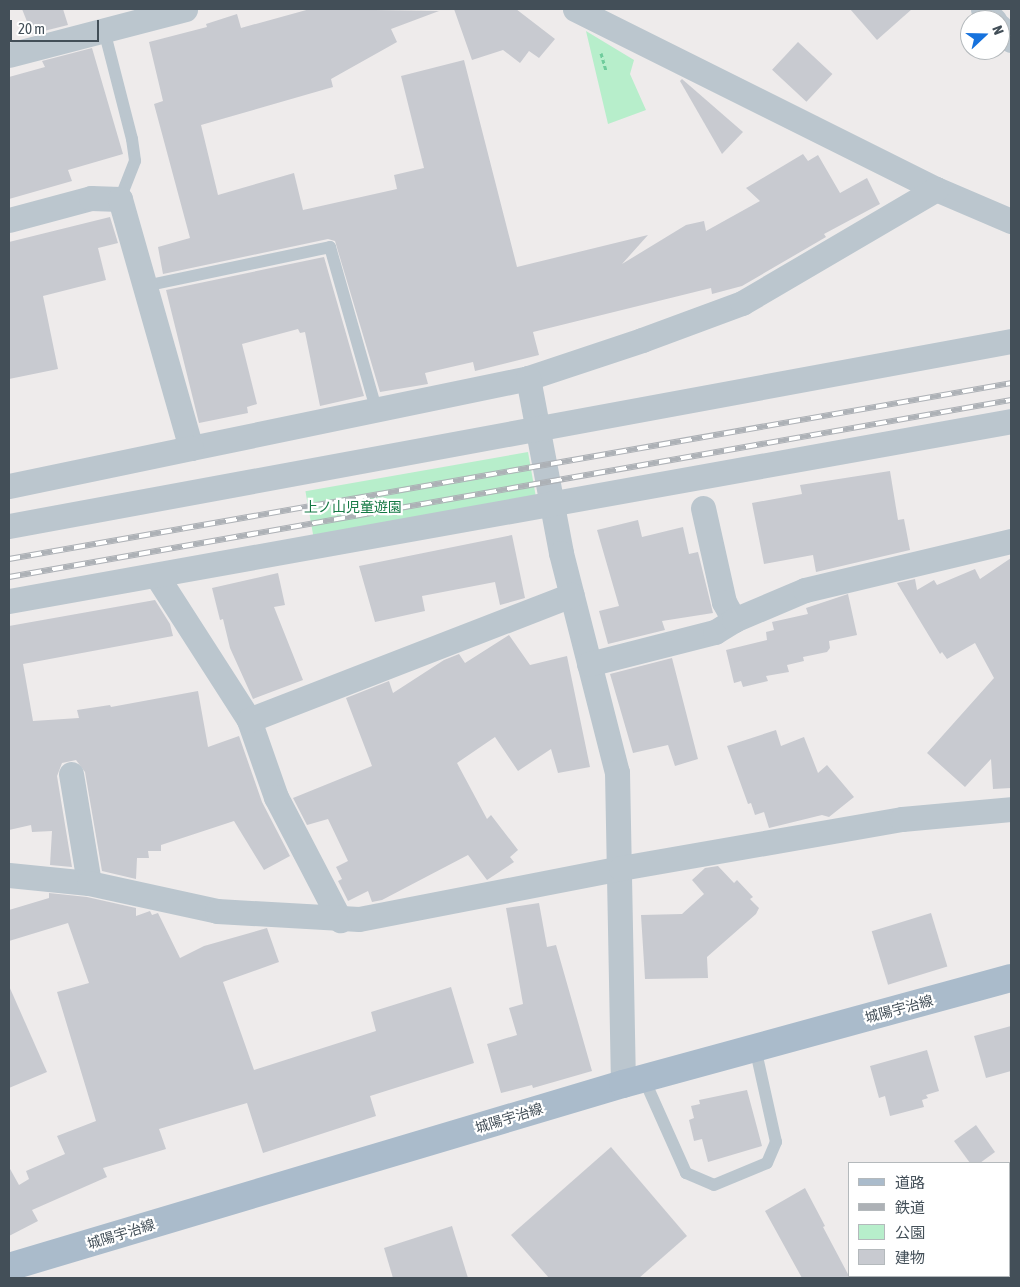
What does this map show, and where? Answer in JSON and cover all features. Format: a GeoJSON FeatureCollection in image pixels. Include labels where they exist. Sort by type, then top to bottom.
{"type":"FeatureCollection","features":[{"type":"Feature","properties":{"kind":"main road","name":"城陽宇治線"},"geometry":{"type":"LineString","coordinates":[[9,1267],[634,1081],[1011,978]]}},
{"type":"Feature","properties":{"kind":"street"},"geometry":{"type":"LineString","coordinates":[[9,55],[184,9]]}},
{"type":"Feature","properties":{"kind":"street"},"geometry":{"type":"LineString","coordinates":[[575,9],[936,189],[1011,221]]}},
{"type":"Feature","properties":{"kind":"street"},"geometry":{"type":"LineString","coordinates":[[9,486],[528,378],[742,302],[936,189]]}},
{"type":"Feature","properties":{"kind":"street"},"geometry":{"type":"LineString","coordinates":[[9,220],[91,198],[120,199],[191,448]]}},
{"type":"Feature","properties":{"kind":"street"},"geometry":{"type":"LineString","coordinates":[[9,526],[1011,341]]}},
{"type":"Feature","properties":{"kind":"street"},"geometry":{"type":"LineString","coordinates":[[528,378],[551,504],[617,772],[634,1081]]}},
{"type":"Feature","properties":{"kind":"street"},"geometry":{"type":"LineString","coordinates":[[9,601],[1011,420]]}},
{"type":"Feature","properties":{"kind":"street"},"geometry":{"type":"LineString","coordinates":[[703,508],[724,602],[734,620]]}},
{"type":"Feature","properties":{"kind":"street"},"geometry":{"type":"LineString","coordinates":[[590,664],[715,632],[734,620],[805,590],[1011,541]]}},
{"type":"Feature","properties":{"kind":"street"},"geometry":{"type":"LineString","coordinates":[[156,575],[249,720],[276,798],[340,920]]}},
{"type":"Feature","properties":{"kind":"street"},"geometry":{"type":"LineString","coordinates":[[249,720],[572,595]]}},
{"type":"Feature","properties":{"kind":"street"},"geometry":{"type":"LineString","coordinates":[[71,774],[89,883]]}},
{"type":"Feature","properties":{"kind":"street"},"geometry":{"type":"LineString","coordinates":[[9,875],[89,883],[217,911],[340,920],[902,819],[1011,809]]}},
{"type":"Feature","properties":{"kind":"lane"},"geometry":{"type":"LineString","coordinates":[[104,30],[132,139],[135,161],[120,199]]}},
{"type":"Feature","properties":{"kind":"lane"},"geometry":{"type":"LineString","coordinates":[[145,286],[330,247],[376,409]]}},
{"type":"Feature","properties":{"kind":"lane"},"geometry":{"type":"LineString","coordinates":[[634,1081],[686,1173],[714,1185],[767,1163],[776,1142],[755,1048]]}},
{"type":"Feature","properties":{"kind":"green space"},"geometry":{"type":"Polygon","coordinates":[[[586,31],[634,60],[630,74],[646,110],[608,124],[586,31]]]}},
{"type":"Feature","properties":{"kind":"green space","name":"上ノ山児童遊園"},"geometry":{"type":"Polygon","coordinates":[[[528,452],[536,499],[314,539],[305,491],[528,452]]]}},
{"type":"Feature","properties":{"kind":"building"},"geometry":{"type":"Polygon","coordinates":[[[22,9],[63,9],[68,25],[32,34],[22,9]]]}},
{"type":"Feature","properties":{"kind":"building"},"geometry":{"type":"Polygon","coordinates":[[[310,9],[439,11],[391,29],[397,42],[331,79],[333,87],[201,125],[218,195],[294,173],[303,210],[397,189],[394,175],[424,168],[401,76],[464,60],[517,267],[648,235],[622,264],[686,225],[704,221],[706,231],[760,201],[746,188],[803,154],[808,161],[818,155],[840,193],[867,178],[880,204],[824,234],[826,237],[742,286],[712,294],[711,288],[533,332],[539,355],[475,371],[473,362],[425,373],[428,384],[380,392],[335,241],[328,239],[163,274],[158,247],[190,238],[154,104],[163,101],[149,42],[207,27],[206,24],[237,14],[241,28],[310,9]]]}},
{"type":"Feature","properties":{"kind":"building"},"geometry":{"type":"Polygon","coordinates":[[[454,9],[516,9],[555,39],[539,58],[529,51],[520,63],[503,50],[472,60],[454,9]]]}},
{"type":"Feature","properties":{"kind":"building"},"geometry":{"type":"Polygon","coordinates":[[[850,9],[912,9],[877,40],[850,9]]]}},
{"type":"Feature","properties":{"kind":"building"},"geometry":{"type":"Polygon","coordinates":[[[798,42],[832,74],[806,102],[772,70],[798,42]]]}},
{"type":"Feature","properties":{"kind":"building"},"geometry":{"type":"Polygon","coordinates":[[[92,48],[123,154],[68,170],[72,181],[9,199],[9,77],[45,67],[42,61],[92,48]]]}},
{"type":"Feature","properties":{"kind":"building"},"geometry":{"type":"Polygon","coordinates":[[[682,79],[743,132],[722,154],[680,81],[682,79]]]}},
{"type":"Feature","properties":{"kind":"building"},"geometry":{"type":"Polygon","coordinates":[[[110,217],[118,243],[98,248],[106,280],[43,296],[58,369],[9,379],[9,242],[110,217]]]}},
{"type":"Feature","properties":{"kind":"building"},"geometry":{"type":"Polygon","coordinates":[[[324,257],[364,396],[320,406],[305,332],[300,333],[298,329],[242,344],[257,404],[247,407],[248,413],[199,423],[166,290],[324,257]]]}},
{"type":"Feature","properties":{"kind":"building"},"geometry":{"type":"Polygon","coordinates":[[[890,471],[898,520],[904,519],[910,550],[816,572],[813,555],[764,564],[752,503],[802,494],[800,485],[890,471]]]}},
{"type":"Feature","properties":{"kind":"building"},"geometry":{"type":"Polygon","coordinates":[[[638,520],[642,537],[683,527],[689,554],[698,552],[713,613],[662,621],[665,630],[608,644],[599,611],[619,606],[597,530],[638,520]]]}},
{"type":"Feature","properties":{"kind":"building"},"geometry":{"type":"Polygon","coordinates":[[[512,535],[525,598],[500,605],[495,582],[422,596],[425,611],[375,622],[359,566],[512,535]]]}},
{"type":"Feature","properties":{"kind":"building"},"geometry":{"type":"Polygon","coordinates":[[[1011,558],[1011,788],[993,789],[991,759],[965,787],[927,753],[994,678],[975,643],[947,659],[942,652],[940,654],[897,583],[915,579],[917,590],[934,580],[937,585],[975,569],[980,579],[1011,558]]]}},
{"type":"Feature","properties":{"kind":"building"},"geometry":{"type":"Polygon","coordinates":[[[278,573],[285,605],[274,607],[303,680],[253,699],[230,648],[223,619],[220,620],[212,588],[278,573]]]}},
{"type":"Feature","properties":{"kind":"building"},"geometry":{"type":"Polygon","coordinates":[[[848,594],[857,635],[829,641],[830,648],[827,652],[803,657],[804,661],[787,665],[789,672],[766,676],[768,681],[743,687],[741,681],[734,683],[726,650],[767,640],[766,632],[774,630],[772,622],[808,614],[806,608],[848,594]]]}},
{"type":"Feature","properties":{"kind":"building"},"geometry":{"type":"Polygon","coordinates":[[[155,600],[170,624],[173,636],[23,664],[33,721],[79,718],[77,710],[110,705],[111,707],[198,691],[208,747],[239,736],[262,802],[290,856],[264,870],[234,821],[161,845],[161,851],[148,851],[149,858],[137,858],[136,879],[102,871],[85,772],[76,760],[62,763],[57,776],[72,867],[50,865],[52,831],[32,832],[31,825],[9,830],[9,626],[155,600]]]}},
{"type":"Feature","properties":{"kind":"building"},"geometry":{"type":"Polygon","coordinates":[[[509,635],[530,665],[567,656],[590,767],[558,773],[551,749],[518,771],[495,737],[457,763],[487,819],[491,815],[518,850],[510,857],[514,862],[487,880],[468,855],[382,900],[372,902],[368,891],[348,901],[338,881],[342,879],[336,867],[348,861],[328,819],[307,825],[293,798],[372,766],[346,698],[389,681],[393,693],[444,660],[459,654],[465,663],[509,635]]]}},
{"type":"Feature","properties":{"kind":"building"},"geometry":{"type":"Polygon","coordinates":[[[672,658],[698,759],[675,766],[668,745],[633,753],[610,674],[672,658]]]}},
{"type":"Feature","properties":{"kind":"building"},"geometry":{"type":"Polygon","coordinates":[[[776,730],[781,746],[804,737],[818,773],[827,765],[854,797],[829,817],[822,815],[769,828],[764,812],[755,815],[751,803],[748,804],[727,746],[776,730]]]}},
{"type":"Feature","properties":{"kind":"building"},"geometry":{"type":"Polygon","coordinates":[[[718,866],[734,883],[737,880],[753,897],[750,899],[759,908],[756,914],[707,957],[708,978],[645,979],[641,915],[682,914],[704,894],[692,880],[705,868],[718,866]]]}},
{"type":"Feature","properties":{"kind":"building"},"geometry":{"type":"Polygon","coordinates":[[[49,893],[87,897],[136,908],[136,916],[150,911],[152,915],[158,913],[180,958],[204,946],[267,928],[279,962],[223,982],[254,1070],[376,1031],[371,1012],[451,987],[474,1063],[370,1096],[376,1116],[263,1153],[247,1103],[159,1129],[166,1149],[103,1168],[107,1177],[32,1210],[38,1221],[9,1236],[9,1167],[19,1185],[29,1179],[26,1171],[65,1154],[57,1136],[96,1121],[57,992],[89,983],[68,923],[9,941],[9,910],[49,898],[49,893]]]}},
{"type":"Feature","properties":{"kind":"building"},"geometry":{"type":"Polygon","coordinates":[[[539,903],[547,947],[556,945],[592,1071],[533,1088],[532,1085],[501,1093],[487,1044],[517,1035],[509,1008],[523,1004],[506,908],[539,903]]]}},
{"type":"Feature","properties":{"kind":"building"},"geometry":{"type":"Polygon","coordinates":[[[931,913],[947,967],[888,985],[872,931],[931,913]]]}},
{"type":"Feature","properties":{"kind":"building"},"geometry":{"type":"Polygon","coordinates":[[[9,986],[47,1072],[9,1088],[9,986]]]}},
{"type":"Feature","properties":{"kind":"building"},"geometry":{"type":"Polygon","coordinates":[[[1011,1026],[1011,1071],[986,1078],[974,1036],[1011,1026]]]}},
{"type":"Feature","properties":{"kind":"building"},"geometry":{"type":"Polygon","coordinates":[[[927,1050],[939,1091],[926,1095],[928,1098],[922,1100],[924,1107],[890,1116],[885,1096],[879,1098],[870,1066],[927,1050]]]}},
{"type":"Feature","properties":{"kind":"building"},"geometry":{"type":"Polygon","coordinates":[[[747,1090],[762,1146],[708,1162],[702,1139],[694,1141],[689,1120],[694,1118],[691,1106],[700,1104],[699,1100],[747,1090]]]}},
{"type":"Feature","properties":{"kind":"building"},"geometry":{"type":"Polygon","coordinates":[[[976,1125],[995,1152],[981,1162],[969,1162],[954,1141],[976,1125]]]}},
{"type":"Feature","properties":{"kind":"building"},"geometry":{"type":"Polygon","coordinates":[[[611,1147],[687,1236],[639,1278],[549,1278],[511,1235],[611,1147]]]}},
{"type":"Feature","properties":{"kind":"building"},"geometry":{"type":"Polygon","coordinates":[[[805,1188],[850,1278],[802,1278],[765,1211],[805,1188]]]}},
{"type":"Feature","properties":{"kind":"building"},"geometry":{"type":"Polygon","coordinates":[[[452,1226],[468,1278],[393,1278],[384,1248],[452,1226]]]}},
{"type":"Feature","properties":{"kind":"railway"},"geometry":{"type":"LineString","coordinates":[[9,559],[1011,383]]}},
{"type":"Feature","properties":{"kind":"railway"},"geometry":{"type":"LineString","coordinates":[[9,577],[1011,400]]}}]}
